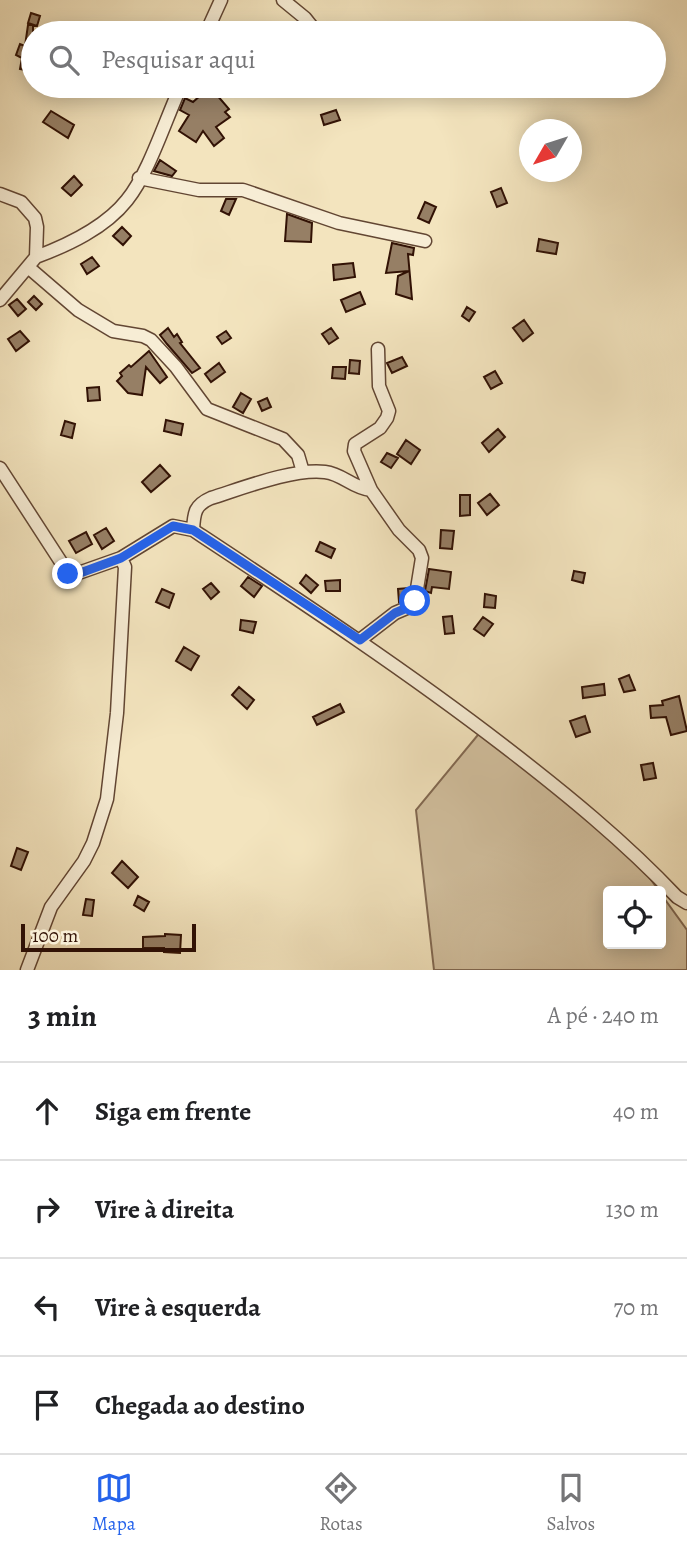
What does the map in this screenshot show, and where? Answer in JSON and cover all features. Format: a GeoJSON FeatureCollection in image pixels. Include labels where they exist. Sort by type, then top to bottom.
{"type":"FeatureCollection","features":[{"type":"Feature","properties":{"kind":"street"},"geometry":{"type":"LineString","coordinates":[[211,21],[221,0]]}},
{"type":"Feature","properties":{"kind":"street"},"geometry":{"type":"LineString","coordinates":[[283,0],[307,21]]}},
{"type":"Feature","properties":{"kind":"street"},"geometry":{"type":"LineString","coordinates":[[0,300],[32,262],[67,246],[113,214],[130,197],[176,98]]}},
{"type":"Feature","properties":{"kind":"street"},"geometry":{"type":"LineString","coordinates":[[139,178],[199,190],[243,190],[340,223],[425,240]]}},
{"type":"Feature","properties":{"kind":"street"},"geometry":{"type":"LineString","coordinates":[[0,194],[21,202],[35,218],[37,227],[32,262]]}},
{"type":"Feature","properties":{"kind":"street"},"geometry":{"type":"LineString","coordinates":[[32,262],[78,310],[113,331],[151,340],[176,367],[207,409],[283,439],[298,455],[303,471]]}},
{"type":"Feature","properties":{"kind":"street"},"geometry":{"type":"LineString","coordinates":[[360,640],[415,601],[422,558],[419,550],[399,530],[371,490],[354,447],[380,428],[389,411],[379,386],[379,349]]}},
{"type":"Feature","properties":{"kind":"street"},"geometry":{"type":"LineString","coordinates":[[0,468],[70,576],[121,558],[173,526],[193,530],[360,640],[544,777],[625,845],[677,897],[687,903]]}},
{"type":"Feature","properties":{"kind":"street"},"geometry":{"type":"LineString","coordinates":[[193,530],[194,512],[198,504],[303,471],[328,472],[354,486],[371,490]]}},
{"type":"Feature","properties":{"kind":"street"},"geometry":{"type":"LineString","coordinates":[[27,970],[51,907],[84,861],[93,843],[107,799],[112,769],[125,567],[121,558]]}},
{"type":"Feature","properties":{"kind":"shaded area"},"geometry":{"type":"Polygon","coordinates":[[[482,730],[626,845],[655,886],[603,886],[603,949],[666,949],[666,901],[687,930],[687,970],[434,970],[416,810],[482,730]]]}},
{"type":"Feature","properties":{"kind":"building"},"geometry":{"type":"Polygon","coordinates":[[[31,13],[40,16],[38,21],[29,21],[31,13]]]}},
{"type":"Feature","properties":{"kind":"building"},"geometry":{"type":"Polygon","coordinates":[[[21,44],[21,58],[16,55],[21,44]]]}},
{"type":"Feature","properties":{"kind":"building"},"geometry":{"type":"Polygon","coordinates":[[[185,98],[193,102],[198,98],[220,98],[229,109],[225,112],[230,117],[216,127],[224,138],[214,146],[203,131],[196,142],[179,131],[189,115],[180,110],[185,98]]]}},
{"type":"Feature","properties":{"kind":"building"},"geometry":{"type":"Polygon","coordinates":[[[336,110],[340,120],[324,125],[321,115],[336,110]]]}},
{"type":"Feature","properties":{"kind":"building"},"geometry":{"type":"Polygon","coordinates":[[[51,111],[74,125],[68,138],[43,122],[51,111]]]}},
{"type":"Feature","properties":{"kind":"building"},"geometry":{"type":"Polygon","coordinates":[[[160,160],[176,171],[172,176],[154,171],[160,160]]]}},
{"type":"Feature","properties":{"kind":"building"},"geometry":{"type":"Polygon","coordinates":[[[74,176],[82,185],[71,196],[62,188],[74,176]]]}},
{"type":"Feature","properties":{"kind":"building"},"geometry":{"type":"Polygon","coordinates":[[[501,188],[507,203],[497,207],[491,192],[501,188]]]}},
{"type":"Feature","properties":{"kind":"building"},"geometry":{"type":"Polygon","coordinates":[[[226,199],[236,199],[229,215],[221,211],[226,199]]]}},
{"type":"Feature","properties":{"kind":"building"},"geometry":{"type":"Polygon","coordinates":[[[425,202],[436,207],[429,223],[418,218],[425,202]]]}},
{"type":"Feature","properties":{"kind":"building"},"geometry":{"type":"Polygon","coordinates":[[[287,214],[312,223],[311,242],[285,241],[287,214]]]}},
{"type":"Feature","properties":{"kind":"building"},"geometry":{"type":"Polygon","coordinates":[[[122,227],[131,236],[123,245],[113,236],[122,227]]]}},
{"type":"Feature","properties":{"kind":"building"},"geometry":{"type":"Polygon","coordinates":[[[539,239],[558,243],[556,254],[537,251],[539,239]]]}},
{"type":"Feature","properties":{"kind":"building"},"geometry":{"type":"Polygon","coordinates":[[[392,243],[414,248],[413,255],[408,254],[412,299],[396,294],[398,276],[409,271],[386,273],[392,243]]]}},
{"type":"Feature","properties":{"kind":"building"},"geometry":{"type":"Polygon","coordinates":[[[92,257],[99,266],[87,274],[81,264],[92,257]]]}},
{"type":"Feature","properties":{"kind":"building"},"geometry":{"type":"Polygon","coordinates":[[[353,263],[355,277],[334,280],[333,265],[353,263]]]}},
{"type":"Feature","properties":{"kind":"building"},"geometry":{"type":"Polygon","coordinates":[[[360,292],[365,304],[346,312],[341,300],[360,292]]]}},
{"type":"Feature","properties":{"kind":"building"},"geometry":{"type":"Polygon","coordinates":[[[34,296],[42,304],[36,310],[28,302],[34,296]]]}},
{"type":"Feature","properties":{"kind":"building"},"geometry":{"type":"Polygon","coordinates":[[[17,299],[26,309],[18,316],[9,305],[17,299]]]}},
{"type":"Feature","properties":{"kind":"building"},"geometry":{"type":"Polygon","coordinates":[[[467,307],[475,312],[469,321],[462,316],[467,307]]]}},
{"type":"Feature","properties":{"kind":"building"},"geometry":{"type":"Polygon","coordinates":[[[524,320],[533,333],[523,341],[513,328],[524,320]]]}},
{"type":"Feature","properties":{"kind":"building"},"geometry":{"type":"Polygon","coordinates":[[[168,328],[174,337],[177,334],[182,342],[180,343],[200,368],[192,373],[167,344],[160,335],[168,328]]]}},
{"type":"Feature","properties":{"kind":"building"},"geometry":{"type":"Polygon","coordinates":[[[331,328],[338,338],[329,344],[322,334],[331,328]]]}},
{"type":"Feature","properties":{"kind":"building"},"geometry":{"type":"Polygon","coordinates":[[[20,331],[29,341],[16,351],[8,339],[20,331]]]}},
{"type":"Feature","properties":{"kind":"building"},"geometry":{"type":"Polygon","coordinates":[[[226,331],[231,338],[222,344],[217,337],[226,331]]]}},
{"type":"Feature","properties":{"kind":"building"},"geometry":{"type":"Polygon","coordinates":[[[149,351],[167,377],[160,383],[146,367],[142,395],[128,393],[117,381],[122,376],[120,373],[149,351]]]}},
{"type":"Feature","properties":{"kind":"building"},"geometry":{"type":"Polygon","coordinates":[[[402,357],[407,366],[392,373],[387,363],[402,357]]]}},
{"type":"Feature","properties":{"kind":"building"},"geometry":{"type":"Polygon","coordinates":[[[350,360],[360,361],[359,374],[349,373],[350,360]]]}},
{"type":"Feature","properties":{"kind":"building"},"geometry":{"type":"Polygon","coordinates":[[[219,363],[225,372],[211,382],[205,374],[219,363]]]}},
{"type":"Feature","properties":{"kind":"building"},"geometry":{"type":"Polygon","coordinates":[[[333,367],[346,367],[345,379],[332,378],[333,367]]]}},
{"type":"Feature","properties":{"kind":"building"},"geometry":{"type":"Polygon","coordinates":[[[495,371],[502,383],[491,389],[484,377],[495,371]]]}},
{"type":"Feature","properties":{"kind":"building"},"geometry":{"type":"Polygon","coordinates":[[[99,387],[100,400],[88,401],[87,388],[99,387]]]}},
{"type":"Feature","properties":{"kind":"building"},"geometry":{"type":"Polygon","coordinates":[[[241,393],[251,399],[243,413],[233,407],[241,393]]]}},
{"type":"Feature","properties":{"kind":"building"},"geometry":{"type":"Polygon","coordinates":[[[267,398],[271,407],[262,411],[258,402],[267,398]]]}},
{"type":"Feature","properties":{"kind":"building"},"geometry":{"type":"Polygon","coordinates":[[[166,420],[183,424],[181,435],[164,431],[166,420]]]}},
{"type":"Feature","properties":{"kind":"building"},"geometry":{"type":"Polygon","coordinates":[[[65,421],[75,424],[72,438],[61,435],[65,421]]]}},
{"type":"Feature","properties":{"kind":"building"},"geometry":{"type":"Polygon","coordinates":[[[498,429],[505,437],[489,452],[482,443],[498,429]]]}},
{"type":"Feature","properties":{"kind":"building"},"geometry":{"type":"Polygon","coordinates":[[[406,440],[420,450],[411,464],[397,454],[406,440]]]}},
{"type":"Feature","properties":{"kind":"building"},"geometry":{"type":"Polygon","coordinates":[[[387,453],[398,458],[391,468],[381,462],[387,453]]]}},
{"type":"Feature","properties":{"kind":"building"},"geometry":{"type":"Polygon","coordinates":[[[160,465],[170,476],[151,492],[142,482],[160,465]]]}},
{"type":"Feature","properties":{"kind":"building"},"geometry":{"type":"Polygon","coordinates":[[[490,494],[499,505],[487,515],[478,503],[490,494]]]}},
{"type":"Feature","properties":{"kind":"building"},"geometry":{"type":"Polygon","coordinates":[[[460,495],[470,495],[470,515],[460,516],[460,495]]]}},
{"type":"Feature","properties":{"kind":"building"},"geometry":{"type":"Polygon","coordinates":[[[106,528],[114,541],[102,549],[94,535],[106,528]]]}},
{"type":"Feature","properties":{"kind":"building"},"geometry":{"type":"Polygon","coordinates":[[[441,530],[454,531],[452,549],[440,548],[441,530]]]}},
{"type":"Feature","properties":{"kind":"building"},"geometry":{"type":"Polygon","coordinates":[[[86,532],[92,544],[76,553],[69,541],[86,532]]]}},
{"type":"Feature","properties":{"kind":"building"},"geometry":{"type":"Polygon","coordinates":[[[320,542],[335,549],[331,558],[316,551],[320,542]]]}},
{"type":"Feature","properties":{"kind":"building"},"geometry":{"type":"Polygon","coordinates":[[[429,569],[451,572],[449,589],[432,587],[431,593],[425,591],[429,569]]]}},
{"type":"Feature","properties":{"kind":"building"},"geometry":{"type":"Polygon","coordinates":[[[574,571],[585,573],[583,583],[572,580],[574,571]]]}},
{"type":"Feature","properties":{"kind":"building"},"geometry":{"type":"Polygon","coordinates":[[[306,575],[318,585],[311,593],[300,583],[306,575]]]}},
{"type":"Feature","properties":{"kind":"building"},"geometry":{"type":"Polygon","coordinates":[[[248,577],[262,586],[254,597],[241,586],[248,577]]]}},
{"type":"Feature","properties":{"kind":"building"},"geometry":{"type":"Polygon","coordinates":[[[340,580],[340,591],[326,591],[325,581],[340,580]]]}},
{"type":"Feature","properties":{"kind":"building"},"geometry":{"type":"Polygon","coordinates":[[[211,583],[219,592],[211,599],[203,589],[211,583]]]}},
{"type":"Feature","properties":{"kind":"building"},"geometry":{"type":"Polygon","coordinates":[[[408,588],[407,597],[399,602],[398,589],[408,588]]]}},
{"type":"Feature","properties":{"kind":"building"},"geometry":{"type":"Polygon","coordinates":[[[162,589],[174,594],[169,608],[156,602],[162,589]]]}},
{"type":"Feature","properties":{"kind":"building"},"geometry":{"type":"Polygon","coordinates":[[[485,594],[496,596],[495,608],[484,607],[485,594]]]}},
{"type":"Feature","properties":{"kind":"building"},"geometry":{"type":"Polygon","coordinates":[[[452,616],[454,633],[445,634],[443,617],[452,616]]]}},
{"type":"Feature","properties":{"kind":"building"},"geometry":{"type":"Polygon","coordinates":[[[483,617],[493,624],[484,636],[474,629],[483,617]]]}},
{"type":"Feature","properties":{"kind":"building"},"geometry":{"type":"Polygon","coordinates":[[[241,620],[256,622],[253,633],[240,630],[241,620]]]}},
{"type":"Feature","properties":{"kind":"building"},"geometry":{"type":"Polygon","coordinates":[[[184,647],[199,656],[191,670],[176,661],[184,647]]]}},
{"type":"Feature","properties":{"kind":"building"},"geometry":{"type":"Polygon","coordinates":[[[629,675],[635,690],[624,692],[619,679],[629,675]]]}},
{"type":"Feature","properties":{"kind":"building"},"geometry":{"type":"Polygon","coordinates":[[[604,684],[605,695],[583,698],[582,687],[604,684]]]}},
{"type":"Feature","properties":{"kind":"building"},"geometry":{"type":"Polygon","coordinates":[[[239,687],[254,700],[247,709],[232,695],[239,687]]]}},
{"type":"Feature","properties":{"kind":"building"},"geometry":{"type":"Polygon","coordinates":[[[679,696],[687,731],[671,735],[666,717],[651,718],[650,706],[663,705],[662,701],[679,696]]]}},
{"type":"Feature","properties":{"kind":"building"},"geometry":{"type":"Polygon","coordinates":[[[340,704],[344,712],[317,725],[313,717],[340,704]]]}},
{"type":"Feature","properties":{"kind":"building"},"geometry":{"type":"Polygon","coordinates":[[[585,716],[590,732],[576,737],[570,721],[585,716]]]}},
{"type":"Feature","properties":{"kind":"building"},"geometry":{"type":"Polygon","coordinates":[[[653,763],[656,778],[644,780],[641,765],[653,763]]]}},
{"type":"Feature","properties":{"kind":"building"},"geometry":{"type":"Polygon","coordinates":[[[17,848],[28,852],[21,870],[11,866],[17,848]]]}},
{"type":"Feature","properties":{"kind":"building"},"geometry":{"type":"Polygon","coordinates":[[[122,861],[138,877],[128,888],[112,873],[122,861]]]}},
{"type":"Feature","properties":{"kind":"building"},"geometry":{"type":"Polygon","coordinates":[[[138,896],[149,902],[144,911],[134,905],[138,896]]]}},
{"type":"Feature","properties":{"kind":"building"},"geometry":{"type":"Polygon","coordinates":[[[86,899],[94,900],[92,916],[83,915],[86,899]]]}},
{"type":"Feature","properties":{"kind":"building"},"geometry":{"type":"Polygon","coordinates":[[[181,935],[180,953],[164,952],[164,948],[143,948],[143,937],[181,935]]]}},
{"type":"Feature","properties":{"kind":"route"},"geometry":{"type":"LineString","coordinates":[[68,574],[72,576],[121,558],[173,526],[193,530],[360,640],[415,601]]}}]}
